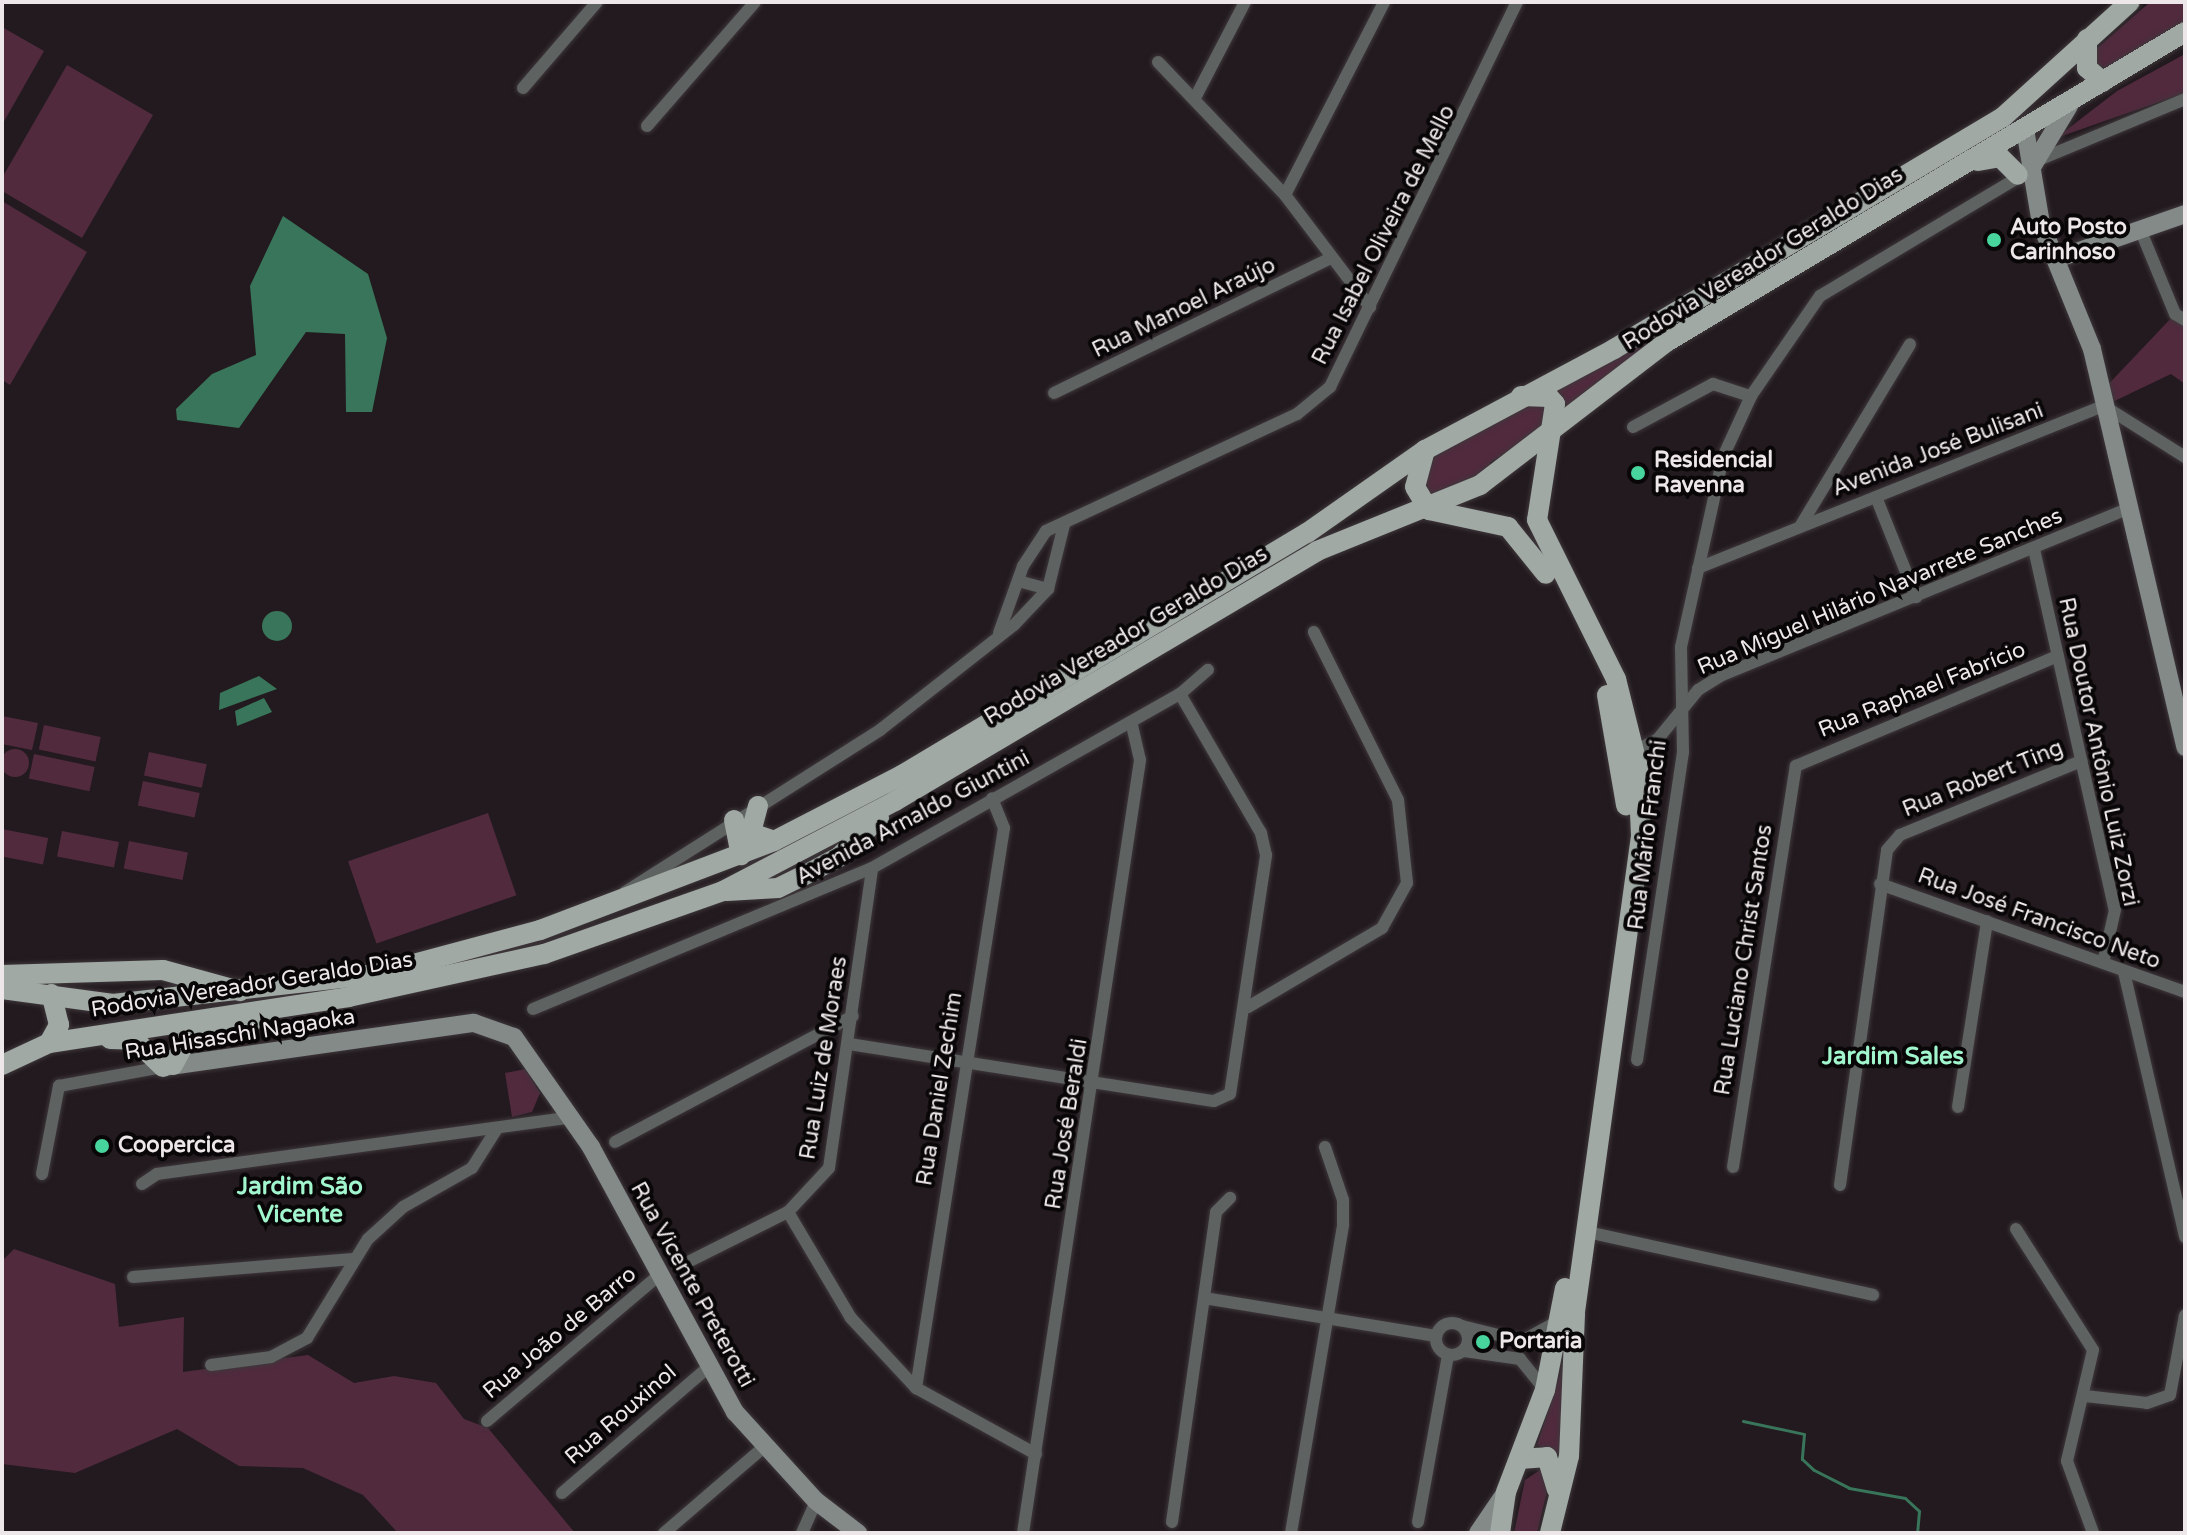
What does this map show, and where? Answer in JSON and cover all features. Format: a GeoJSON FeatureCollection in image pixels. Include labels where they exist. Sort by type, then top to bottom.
{"type":"FeatureCollection","features":[{"type":"Feature","properties":{"kind":"main road","name":"Rodovia Vereador Geraldo Dias"},"geometry":{"type":"LineString","coordinates":[[2,989],[113,1004],[247,994],[376,974],[608,905],[774,841],[902,775],[1307,533],[1425,450],[1517,396],[1614,349],[2003,117],[2130,2]]}},
{"type":"Feature","properties":{"kind":"main road","name":"Rodovia Vereador Geraldo Dias"},"geometry":{"type":"LineString","coordinates":[[2,1065],[49,1043],[275,1006],[544,954],[715,894],[895,801],[1317,551],[1429,510],[1480,485],[1556,431],[1668,341],[2181,34]]}},
{"type":"Feature","properties":{"kind":"main road"},"geometry":{"type":"LineString","coordinates":[[2087,39],[2087,68],[2103,82]]}},
{"type":"Feature","properties":{"kind":"main road"},"geometry":{"type":"LineString","coordinates":[[2025,129],[2053,72]]}},
{"type":"Feature","properties":{"kind":"main road"},"geometry":{"type":"LineString","coordinates":[[1966,163],[2000,157],[2023,175]]}},
{"type":"Feature","properties":{"kind":"main road"},"geometry":{"type":"LineString","coordinates":[[1517,396],[1549,397],[1556,431],[1539,482],[1542,539],[1616,679],[1640,849],[1575,1314],[1569,1456],[1550,1533]]}},
{"type":"Feature","properties":{"kind":"main road"},"geometry":{"type":"LineString","coordinates":[[1539,482],[1594,399]]}},
{"type":"Feature","properties":{"kind":"main road"},"geometry":{"type":"LineString","coordinates":[[1425,450],[1415,487],[1429,510],[1489,518],[1528,544],[1598,668],[1629,754],[1628,837],[1622,898],[1560,1320],[1545,1390],[1506,1492],[1500,1533]]}},
{"type":"Feature","properties":{"kind":"main road"},"geometry":{"type":"LineString","coordinates":[[706,867],[715,894],[810,885],[895,801]]}},
{"type":"Feature","properties":{"kind":"main road"},"geometry":{"type":"LineString","coordinates":[[758,806],[751,833],[774,841]]}},
{"type":"Feature","properties":{"kind":"main road"},"geometry":{"type":"LineString","coordinates":[[734,820],[741,855]]}},
{"type":"Feature","properties":{"kind":"main road"},"geometry":{"type":"LineString","coordinates":[[643,921],[659,909],[660,884]]}},
{"type":"Feature","properties":{"kind":"main road"},"geometry":{"type":"LineString","coordinates":[[2,975],[163,970],[247,994]]}},
{"type":"Feature","properties":{"kind":"main road"},"geometry":{"type":"LineString","coordinates":[[49,1043],[59,1017],[51,994]]}},
{"type":"Feature","properties":{"kind":"main road"},"geometry":{"type":"LineString","coordinates":[[87,1036],[135,1040],[168,1066],[187,1039],[254,1020],[275,1006]]}},
{"type":"Feature","properties":{"kind":"main road"},"geometry":{"type":"LineString","coordinates":[[1520,1459],[1547,1457],[1558,1497]]}},
{"type":"Feature","properties":{"kind":"street"},"geometry":{"type":"LineString","coordinates":[[523,88],[597,2]]}},
{"type":"Feature","properties":{"kind":"street"},"geometry":{"type":"LineString","coordinates":[[647,126],[755,2]]}},
{"type":"Feature","properties":{"kind":"street"},"geometry":{"type":"LineString","coordinates":[[1195,98],[1245,2]]}},
{"type":"Feature","properties":{"kind":"street"},"geometry":{"type":"LineString","coordinates":[[1285,195],[1384,2]]}},
{"type":"Feature","properties":{"kind":"street","name":"Rua Isabel Oliveira de Mello"},"geometry":{"type":"LineString","coordinates":[[999,633],[1018,581],[1046,531],[1316,402],[1370,307],[1517,2]]}},
{"type":"Feature","properties":{"kind":"street"},"geometry":{"type":"LineString","coordinates":[[1158,62],[1285,195],[1370,307]]}},
{"type":"Feature","properties":{"kind":"street","name":"Rua Mário Franchi"},"geometry":{"type":"LineString","coordinates":[[1637,1060],[1683,752],[1681,647],[1723,457],[1751,396],[1820,296],[2023,175],[2047,152],[2185,99]]}},
{"type":"Feature","properties":{"kind":"street"},"geometry":{"type":"LineString","coordinates":[[2023,175],[2073,100]]}},
{"type":"Feature","properties":{"kind":"street"},"geometry":{"type":"LineString","coordinates":[[2025,129],[2023,175],[2078,305],[2179,689],[2185,747]]}},
{"type":"Feature","properties":{"kind":"street"},"geometry":{"type":"LineString","coordinates":[[2056,259],[2185,214]]}},
{"type":"Feature","properties":{"kind":"street"},"geometry":{"type":"LineString","coordinates":[[2140,229],[2175,314],[2185,320]]}},
{"type":"Feature","properties":{"kind":"street","name":"Rua Manoel Araújo"},"geometry":{"type":"LineString","coordinates":[[1054,393],[1331,258]]}},
{"type":"Feature","properties":{"kind":"street"},"geometry":{"type":"LineString","coordinates":[[1801,525],[1910,344]]}},
{"type":"Feature","properties":{"kind":"street"},"geometry":{"type":"LineString","coordinates":[[1633,427],[1713,384],[1751,396]]}},
{"type":"Feature","properties":{"kind":"street"},"geometry":{"type":"LineString","coordinates":[[2104,406],[2185,457]]}},
{"type":"Feature","properties":{"kind":"street","name":"Avenida José Bulisani"},"geometry":{"type":"LineString","coordinates":[[1698,568],[2104,406]]}},
{"type":"Feature","properties":{"kind":"street"},"geometry":{"type":"LineString","coordinates":[[1876,497],[1916,597]]}},
{"type":"Feature","properties":{"kind":"street","name":"Rua Miguel Hilário Navarrete Sanches"},"geometry":{"type":"LineString","coordinates":[[1629,754],[1720,676],[2129,508]]}},
{"type":"Feature","properties":{"kind":"street"},"geometry":{"type":"LineString","coordinates":[[608,905],[734,820],[880,730],[999,633],[1048,589],[1064,525]]}},
{"type":"Feature","properties":{"kind":"street","name":"Rua Doutor Antônio Luiz Zorzi"},"geometry":{"type":"LineString","coordinates":[[2034,549],[2115,910],[2103,963]]}},
{"type":"Feature","properties":{"kind":"street"},"geometry":{"type":"LineString","coordinates":[[1018,581],[1048,589]]}},
{"type":"Feature","properties":{"kind":"street"},"geometry":{"type":"LineString","coordinates":[[1248,1007],[1382,928],[1407,883],[1398,800],[1314,632]]}},
{"type":"Feature","properties":{"kind":"street","name":"Rua Raphael Fabrício"},"geometry":{"type":"LineString","coordinates":[[1800,762],[2058,656]]}},
{"type":"Feature","properties":{"kind":"street","name":"Avenida Arnaldo Giuntini"},"geometry":{"type":"LineString","coordinates":[[533,1009],[788,908],[810,885],[872,868],[1180,694],[1208,670]]}},
{"type":"Feature","properties":{"kind":"street"},"geometry":{"type":"LineString","coordinates":[[849,1044],[1095,1083],[1223,1099],[1237,1077],[1266,855],[1261,833],[1180,694]]}},
{"type":"Feature","properties":{"kind":"street","name":"Rua José Beraldi"},"geometry":{"type":"LineString","coordinates":[[1023,1533],[1095,1083],[1140,760],[1131,722]]}},
{"type":"Feature","properties":{"kind":"street","name":"Rua Robert Ting"},"geometry":{"type":"LineString","coordinates":[[1880,884],[1887,850],[1900,835],[2081,761]]}},
{"type":"Feature","properties":{"kind":"street","name":"Rua Luciano Christ Santos"},"geometry":{"type":"LineString","coordinates":[[1733,1167],[1791,778],[1800,762]]}},
{"type":"Feature","properties":{"kind":"street","name":"Rua Daniel Zechim"},"geometry":{"type":"LineString","coordinates":[[916,1388],[963,1061],[1004,828],[992,798]]}},
{"type":"Feature","properties":{"kind":"street","name":"Rua Luiz de Moraes"},"geometry":{"type":"LineString","coordinates":[[678,1267],[788,1212],[829,1168],[872,868]]}},
{"type":"Feature","properties":{"kind":"street"},"geometry":{"type":"LineString","coordinates":[[1840,1185],[1880,884]]}},
{"type":"Feature","properties":{"kind":"street","name":"Rua José Francisco Neto"},"geometry":{"type":"LineString","coordinates":[[1880,884],[2185,992]]}},
{"type":"Feature","properties":{"kind":"street"},"geometry":{"type":"LineString","coordinates":[[778,888],[788,908]]}},
{"type":"Feature","properties":{"kind":"street"},"geometry":{"type":"LineString","coordinates":[[1958,1107],[1987,921]]}},
{"type":"Feature","properties":{"kind":"street"},"geometry":{"type":"LineString","coordinates":[[2124,972],[2185,1237]]}},
{"type":"Feature","properties":{"kind":"street"},"geometry":{"type":"LineString","coordinates":[[615,1142],[853,1016]]}},
{"type":"Feature","properties":{"kind":"street","name":"Rua Hisaschi Nagaoka"},"geometry":{"type":"LineString","coordinates":[[42,1174],[59,1086],[168,1066],[474,1023],[514,1037]]}},
{"type":"Feature","properties":{"kind":"street","name":"Rua Vicente Preterotti"},"geometry":{"type":"LineString","coordinates":[[514,1037],[573,1117],[706,1369],[764,1447],[816,1501],[858,1533]]}},
{"type":"Feature","properties":{"kind":"street"},"geometry":{"type":"LineString","coordinates":[[142,1184],[157,1174],[496,1130],[573,1117]]}},
{"type":"Feature","properties":{"kind":"street"},"geometry":{"type":"LineString","coordinates":[[211,1365],[271,1357],[300,1343],[327,1313],[353,1259],[403,1207],[472,1168],[496,1130]]}},
{"type":"Feature","properties":{"kind":"street"},"geometry":{"type":"LineString","coordinates":[[1291,1533],[1343,1200],[1325,1147]]}},
{"type":"Feature","properties":{"kind":"street"},"geometry":{"type":"LineString","coordinates":[[1172,1522],[1216,1212],[1230,1198]]}},
{"type":"Feature","properties":{"kind":"street"},"geometry":{"type":"LineString","coordinates":[[788,1212],[851,1318],[916,1388],[946,1411],[1036,1454]]}},
{"type":"Feature","properties":{"kind":"street"},"geometry":{"type":"LineString","coordinates":[[2016,1229],[2086,1331],[2093,1350],[2085,1396],[2067,1461],[2093,1533]]}},
{"type":"Feature","properties":{"kind":"street"},"geometry":{"type":"LineString","coordinates":[[1587,1232],[1873,1295]]}},
{"type":"Feature","properties":{"kind":"street"},"geometry":{"type":"LineString","coordinates":[[133,1277],[353,1259]]}},
{"type":"Feature","properties":{"kind":"street","name":"Rua João de Barro"},"geometry":{"type":"LineString","coordinates":[[487,1421],[658,1276]]}},
{"type":"Feature","properties":{"kind":"street"},"geometry":{"type":"LineString","coordinates":[[1204,1298],[1436,1336],[1448,1356],[1418,1522]]}},
{"type":"Feature","properties":{"kind":"street"},"geometry":{"type":"LineString","coordinates":[[2085,1396],[2147,1403],[2170,1395],[2185,1315]]}},
{"type":"Feature","properties":{"kind":"street"},"geometry":{"type":"LineString","coordinates":[[1436,1336],[1447,1324],[1522,1341],[1560,1320]]}},
{"type":"Feature","properties":{"kind":"street"},"geometry":{"type":"LineString","coordinates":[[1462,1326],[1464,1351]]}},
{"type":"Feature","properties":{"kind":"street"},"geometry":{"type":"LineString","coordinates":[[1520,1359],[1522,1341]]}},
{"type":"Feature","properties":{"kind":"street"},"geometry":{"type":"LineString","coordinates":[[1448,1356],[1464,1351],[1520,1359],[1545,1390]]}},
{"type":"Feature","properties":{"kind":"street","name":"Rua Rouxinol"},"geometry":{"type":"LineString","coordinates":[[562,1493],[706,1369]]}},
{"type":"Feature","properties":{"kind":"street"},"geometry":{"type":"LineString","coordinates":[[664,1533],[764,1447]]}},
{"type":"Feature","properties":{"kind":"street"},"geometry":{"type":"LineString","coordinates":[[1478,1533],[1506,1492]]}},
{"type":"Feature","properties":{"kind":"street"},"geometry":{"type":"LineString","coordinates":[[802,1533],[816,1501]]}},
{"type":"Feature","properties":{"kind":"shaded area"},"geometry":{"type":"Polygon","coordinates":[[[2150,2],[2185,2],[2185,20],[2107,69],[2095,63],[2094,51],[2150,2]]]}},
{"type":"Feature","properties":{"kind":"shaded area"},"geometry":{"type":"Polygon","coordinates":[[[2,27],[44,51],[2,125],[2,27]]]}},
{"type":"Feature","properties":{"kind":"shaded area"},"geometry":{"type":"Polygon","coordinates":[[[2185,54],[2185,93],[2056,138],[2117,91],[2185,54]]]}},
{"type":"Feature","properties":{"kind":"shaded area"},"geometry":{"type":"Polygon","coordinates":[[[67,65],[153,115],[82,238],[2,191],[2,178],[67,65]]]}},
{"type":"Feature","properties":{"kind":"shaded area"},"geometry":{"type":"Polygon","coordinates":[[[1919,178],[1565,417],[1547,389],[1919,178]]]}},
{"type":"Feature","properties":{"kind":"shaded area"},"geometry":{"type":"Polygon","coordinates":[[[2,201],[87,252],[10,385],[2,380],[2,201]]]}},
{"type":"Feature","properties":{"kind":"shaded area"},"geometry":{"type":"Polygon","coordinates":[[[283,216],[368,274],[387,338],[372,412],[346,412],[345,334],[306,332],[239,428],[177,420],[176,409],[212,374],[256,355],[250,286],[283,216]]]}},
{"type":"Feature","properties":{"kind":"shaded area"},"geometry":{"type":"Polygon","coordinates":[[[2175,314],[2185,326],[2185,384],[2171,374],[2104,406],[2101,392],[2175,314]]]}},
{"type":"Feature","properties":{"kind":"shaded area"},"geometry":{"type":"Polygon","coordinates":[[[1526,404],[1545,406],[1546,427],[1491,462],[1483,476],[1433,499],[1423,491],[1422,464],[1526,404]]]}},
{"type":"Feature","properties":{"kind":"shaded area"},"geometry":{"type":"Polygon","coordinates":[[[277,611],[288,615],[292,626],[288,637],[277,641],[266,637],[262,626],[266,615],[277,611]]]}},
{"type":"Feature","properties":{"kind":"shaded area"},"geometry":{"type":"Polygon","coordinates":[[[259,676],[277,689],[219,710],[220,693],[259,676]]]}},
{"type":"Feature","properties":{"kind":"shaded area"},"geometry":{"type":"Polygon","coordinates":[[[264,698],[272,712],[237,726],[235,711],[264,698]]]}},
{"type":"Feature","properties":{"kind":"shaded area"},"geometry":{"type":"Polygon","coordinates":[[[2,716],[38,723],[32,750],[2,744],[2,716]]]}},
{"type":"Feature","properties":{"kind":"shaded area"},"geometry":{"type":"Polygon","coordinates":[[[44,725],[101,737],[96,762],[39,749],[44,725]]]}},
{"type":"Feature","properties":{"kind":"shaded area"},"geometry":{"type":"Polygon","coordinates":[[[15,749],[25,753],[29,763],[25,773],[15,777],[5,773],[1,763],[5,753],[15,749]]]}},
{"type":"Feature","properties":{"kind":"shaded area"},"geometry":{"type":"Polygon","coordinates":[[[149,752],[207,764],[202,788],[144,775],[149,752]]]}},
{"type":"Feature","properties":{"kind":"shaded area"},"geometry":{"type":"Polygon","coordinates":[[[34,754],[95,767],[89,791],[29,778],[34,754]]]}},
{"type":"Feature","properties":{"kind":"shaded area"},"geometry":{"type":"Polygon","coordinates":[[[143,781],[200,793],[195,818],[138,805],[143,781]]]}},
{"type":"Feature","properties":{"kind":"shaded area"},"geometry":{"type":"Polygon","coordinates":[[[488,813],[516,895],[376,943],[348,861],[488,813]]]}},
{"type":"Feature","properties":{"kind":"shaded area"},"geometry":{"type":"Polygon","coordinates":[[[2,829],[48,838],[43,864],[2,857],[2,829]]]}},
{"type":"Feature","properties":{"kind":"shaded area"},"geometry":{"type":"Polygon","coordinates":[[[62,831],[119,842],[114,868],[57,857],[62,831]]]}},
{"type":"Feature","properties":{"kind":"shaded area"},"geometry":{"type":"Polygon","coordinates":[[[129,841],[188,852],[183,880],[124,868],[129,841]]]}},
{"type":"Feature","properties":{"kind":"shaded area"},"geometry":{"type":"Polygon","coordinates":[[[525,1069],[540,1093],[532,1112],[512,1117],[505,1073],[525,1069]]]}},
{"type":"Feature","properties":{"kind":"shaded area"},"geometry":{"type":"Polygon","coordinates":[[[14,1249],[115,1284],[119,1327],[184,1317],[183,1372],[308,1355],[354,1383],[394,1376],[436,1383],[464,1419],[488,1428],[575,1533],[398,1533],[363,1495],[303,1468],[239,1466],[177,1429],[75,1473],[2,1464],[2,1261],[14,1249]]]}},
{"type":"Feature","properties":{"kind":"shaded area"},"geometry":{"type":"Polygon","coordinates":[[[1563,1365],[1562,1455],[1537,1445],[1563,1365]]]}},
{"type":"Feature","properties":{"kind":"shaded area"},"geometry":{"type":"Polygon","coordinates":[[[1543,1468],[1549,1483],[1537,1533],[1514,1533],[1525,1480],[1543,1468]]]}},
{"type":"Feature","properties":{"kind":"waterway"},"geometry":{"type":"LineString","coordinates":[[1743,1421],[1804,1434],[1802,1459],[1814,1470],[1849,1488],[1905,1498],[1919,1511],[1917,1533]]}},
{"type":"Feature","properties":{"kind":"place","name":"Auto Posto Carinhoso"},"geometry":{"type":"Point","coordinates":[1994,240]}},
{"type":"Feature","properties":{"kind":"place","name":"Residencial Ravenna"},"geometry":{"type":"Point","coordinates":[1638,473]}},
{"type":"Feature","properties":{"kind":"place","name":"Coopercica"},"geometry":{"type":"Point","coordinates":[102,1146]}},
{"type":"Feature","properties":{"kind":"place","name":"Portaria"},"geometry":{"type":"Point","coordinates":[1483,1342]}},
{"type":"Feature","properties":{"kind":"district","name":"Jardim Sales"},"geometry":{"type":"Point","coordinates":[1893,1057]}},
{"type":"Feature","properties":{"kind":"district","name":"Jardim São Vicente"},"geometry":{"type":"Point","coordinates":[300,1201]}}]}
